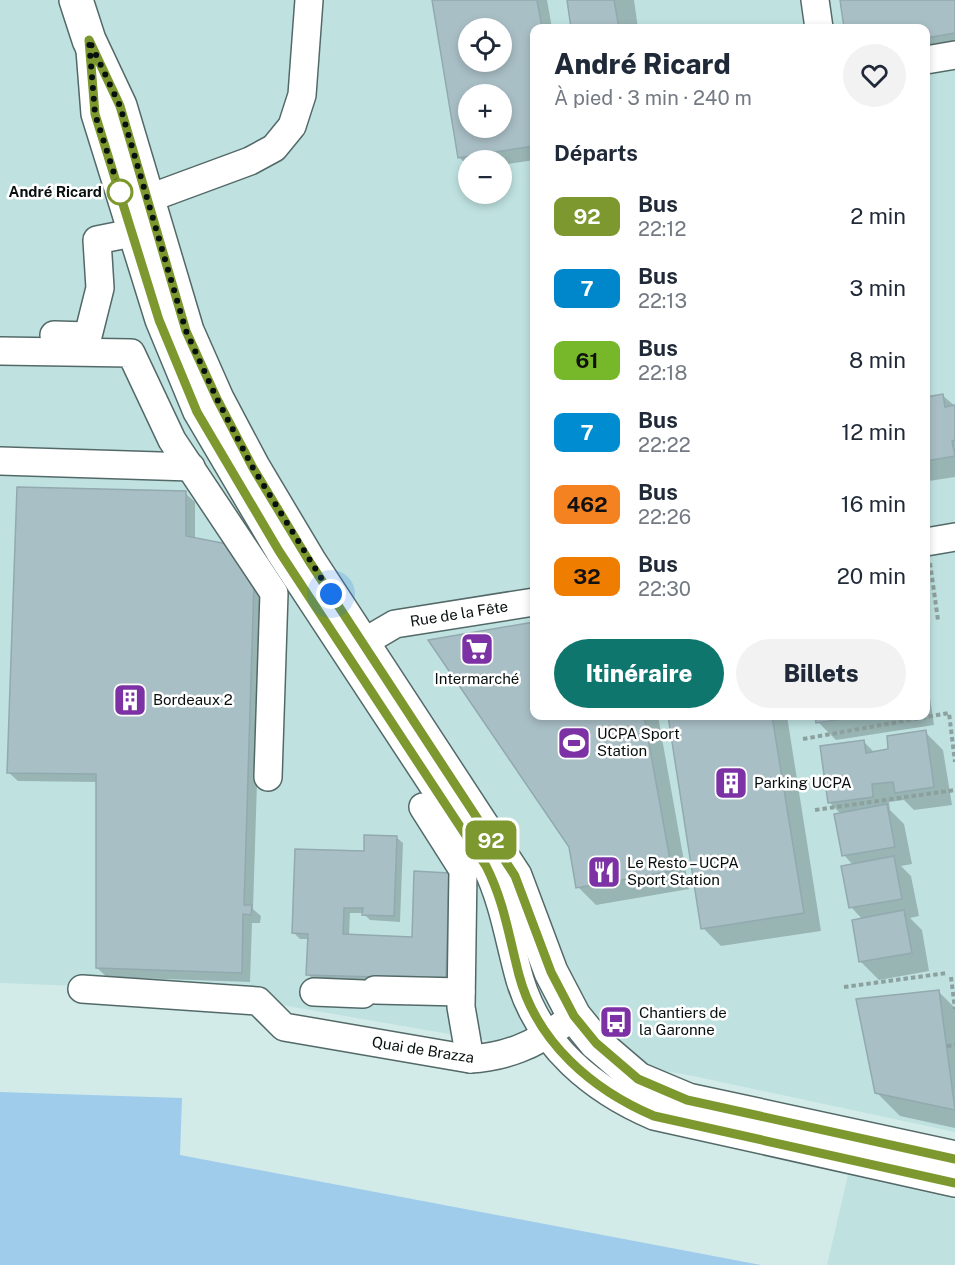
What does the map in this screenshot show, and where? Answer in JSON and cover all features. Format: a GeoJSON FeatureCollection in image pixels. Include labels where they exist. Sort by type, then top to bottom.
{"type":"FeatureCollection","features":[{"type":"Feature","properties":{"kind":"main road"},"geometry":{"type":"LineString","coordinates":[[76,0],[89,40],[104,111],[172,329],[208,409],[286,545],[362,643]]}},
{"type":"Feature","properties":{"kind":"main road"},"geometry":{"type":"LineString","coordinates":[[89,40],[120,106],[151,197],[186,331],[217,399],[258,477],[362,643],[511,894],[532,980],[570,1047],[604,1080],[658,1107],[684,1116],[955,1174]]}},
{"type":"Feature","properties":{"kind":"main road"},"geometry":{"type":"LineString","coordinates":[[560,1027],[596,1043],[638,1079],[687,1100],[955,1158]]}},
{"type":"Feature","properties":{"kind":"street"},"geometry":{"type":"LineString","coordinates":[[151,197],[250,161],[274,148],[292,126],[302,95],[309,0]]}},
{"type":"Feature","properties":{"kind":"street"},"geometry":{"type":"LineString","coordinates":[[815,0],[818,24]]}},
{"type":"Feature","properties":{"kind":"street"},"geometry":{"type":"LineString","coordinates":[[89,40],[95,114],[159,320],[197,412],[279,551],[486,866],[500,894],[522,983],[535,1014],[560,1027],[576,1068],[597,1087],[625,1104],[654,1116],[955,1183]]}},
{"type":"Feature","properties":{"kind":"street"},"geometry":{"type":"LineString","coordinates":[[930,59],[955,56]]}},
{"type":"Feature","properties":{"kind":"street"},"geometry":{"type":"LineString","coordinates":[[0,342],[37,335],[88,336],[100,288],[96,240],[132,233]]}},
{"type":"Feature","properties":{"kind":"street"},"geometry":{"type":"LineString","coordinates":[[0,351],[131,353],[172,440],[274,593],[268,777]]}},
{"type":"Feature","properties":{"kind":"street"},"geometry":{"type":"LineString","coordinates":[[0,461],[191,468]]}},
{"type":"Feature","properties":{"kind":"street"},"geometry":{"type":"LineString","coordinates":[[930,541],[955,537]]}},
{"type":"Feature","properties":{"kind":"street","name":"Rue de la Fête"},"geometry":{"type":"LineString","coordinates":[[362,643],[395,624],[530,603]]}},
{"type":"Feature","properties":{"kind":"street"},"geometry":{"type":"LineString","coordinates":[[362,643],[523,870],[583,1002],[615,1042],[641,1065],[672,1083],[699,1093],[955,1148]]}},
{"type":"Feature","properties":{"kind":"street"},"geometry":{"type":"LineString","coordinates":[[423,807],[462,870],[461,1007],[470,1059]]}},
{"type":"Feature","properties":{"kind":"street","name":"Quai de Brazza"},"geometry":{"type":"LineString","coordinates":[[82,989],[258,1001],[284,1027],[470,1059],[496,1058],[528,1046],[560,1027]]}},
{"type":"Feature","properties":{"kind":"street"},"geometry":{"type":"LineString","coordinates":[[334,1036],[347,992],[461,992]]}},
{"type":"Feature","properties":{"kind":"path"},"geometry":{"type":"LineString","coordinates":[[930,568],[938,620]]}},
{"type":"Feature","properties":{"kind":"path"},"geometry":{"type":"LineString","coordinates":[[949,713],[955,762]]}},
{"type":"Feature","properties":{"kind":"path"},"geometry":{"type":"LineString","coordinates":[[930,716],[955,713]]}},
{"type":"Feature","properties":{"kind":"path"},"geometry":{"type":"LineString","coordinates":[[803,739],[910,720]]}},
{"type":"Feature","properties":{"kind":"path"},"geometry":{"type":"LineString","coordinates":[[814,810],[955,790]]}},
{"type":"Feature","properties":{"kind":"path"},"geometry":{"type":"LineString","coordinates":[[844,987],[949,975],[955,1009]]}},
{"type":"Feature","properties":{"kind":"path"},"geometry":{"type":"LineString","coordinates":[[947,1046],[955,1045]]}},
{"type":"Feature","properties":{"kind":"shaded area"},"geometry":{"type":"Polygon","coordinates":[[[0,0],[955,0],[955,1132],[693,1076],[258,1001],[78,986],[0,983],[0,0]]]}},
{"type":"Feature","properties":{"kind":"shaded area"},"geometry":{"type":"Polygon","coordinates":[[[848,1175],[955,1199],[955,1265],[827,1265],[848,1175]]]}},
{"type":"Feature","properties":{"kind":"water"},"geometry":{"type":"Polygon","coordinates":[[[0,1092],[182,1098],[180,1155],[761,1265],[0,1265],[0,1092]]]}},
{"type":"Feature","properties":{"kind":"building"},"geometry":{"type":"Polygon","coordinates":[[[432,0],[537,0],[541,24],[530,24],[530,147],[509,150],[458,150],[458,158],[432,0]]]}},
{"type":"Feature","properties":{"kind":"building"},"geometry":{"type":"Polygon","coordinates":[[[567,0],[614,0],[618,24],[570,24],[567,0]]]}},
{"type":"Feature","properties":{"kind":"building"},"geometry":{"type":"Polygon","coordinates":[[[840,0],[955,0],[955,33],[930,37],[930,24],[843,24],[840,0]]]}},
{"type":"Feature","properties":{"kind":"building"},"geometry":{"type":"Polygon","coordinates":[[[943,394],[945,407],[955,405],[955,440],[952,441],[955,456],[930,460],[930,396],[943,394]]]}},
{"type":"Feature","properties":{"kind":"building","name":"Bordeaux 2"},"geometry":{"type":"Polygon","coordinates":[[[17,487],[186,491],[186,536],[227,544],[254,582],[244,905],[252,905],[251,915],[243,914],[242,973],[96,968],[96,774],[7,773],[17,487]]]}},
{"type":"Feature","properties":{"kind":"building","name":"UCPA Sport Station"},"geometry":{"type":"Polygon","coordinates":[[[530,623],[530,720],[645,720],[672,871],[576,888],[569,847],[428,640],[530,623]]]}},
{"type":"Feature","properties":{"kind":"building","name":"Parking UCPA"},"geometry":{"type":"Polygon","coordinates":[[[669,720],[773,720],[804,913],[701,929],[669,720]]]}},
{"type":"Feature","properties":{"kind":"building"},"geometry":{"type":"Polygon","coordinates":[[[816,720],[836,720],[816,723],[816,720]]]}},
{"type":"Feature","properties":{"kind":"building"},"geometry":{"type":"Polygon","coordinates":[[[926,730],[934,787],[895,793],[893,782],[872,784],[873,797],[828,803],[820,746],[864,740],[866,753],[888,749],[887,736],[926,730]]]}},
{"type":"Feature","properties":{"kind":"building"},"geometry":{"type":"Polygon","coordinates":[[[887,804],[895,847],[842,856],[834,814],[887,804]]]}},
{"type":"Feature","properties":{"kind":"building"},"geometry":{"type":"Polygon","coordinates":[[[364,835],[397,836],[394,916],[362,915],[363,908],[344,908],[343,934],[412,937],[414,871],[449,873],[446,979],[306,975],[308,934],[292,933],[295,849],[364,851],[364,835]]]}},
{"type":"Feature","properties":{"kind":"building"},"geometry":{"type":"Polygon","coordinates":[[[894,856],[902,899],[849,908],[841,866],[894,856]]]}},
{"type":"Feature","properties":{"kind":"building"},"geometry":{"type":"Polygon","coordinates":[[[904,910],[912,953],[859,962],[852,920],[904,910]]]}},
{"type":"Feature","properties":{"kind":"building"},"geometry":{"type":"Polygon","coordinates":[[[939,990],[955,1110],[875,1093],[856,999],[939,990]]]}},
{"type":"Feature","properties":{"kind":"bus line","name":"92"},"geometry":{"type":"LineString","coordinates":[[955,1159],[687,1100],[638,1079],[596,1043],[574,1016],[551,972],[515,876],[309,561],[253,468],[217,399],[186,331],[120,106],[89,40],[95,114],[159,320],[197,412],[229,470],[279,551],[486,866],[500,894],[519,976],[535,1014],[548,1035],[576,1068],[597,1087],[625,1104],[654,1116],[750,1140],[955,1183]]}},
{"type":"Feature","properties":{"kind":"place","name":"André Ricard"},"geometry":{"type":"Point","coordinates":[120,192]}},
{"type":"Feature","properties":{"kind":"place","name":"Intermarché"},"geometry":{"type":"Point","coordinates":[477,649]}},
{"type":"Feature","properties":{"kind":"place","name":"Bordeaux 2"},"geometry":{"type":"Point","coordinates":[130,700]}},
{"type":"Feature","properties":{"kind":"place","name":"UCPA Sport Station"},"geometry":{"type":"Point","coordinates":[574,743]}},
{"type":"Feature","properties":{"kind":"place","name":"Parking UCPA"},"geometry":{"type":"Point","coordinates":[731,783]}},
{"type":"Feature","properties":{"kind":"place","name":"Le Resto – UCPA Sport Station"},"geometry":{"type":"Point","coordinates":[604,872]}},
{"type":"Feature","properties":{"kind":"place","name":"Chantiers de la Garonne"},"geometry":{"type":"Point","coordinates":[616,1022]}},
{"type":"Feature","properties":{"kind":"route"},"geometry":{"type":"LineString","coordinates":[[120,192],[95,114],[89,40],[120,106],[186,331],[217,399],[253,468],[331,594]]}}]}
